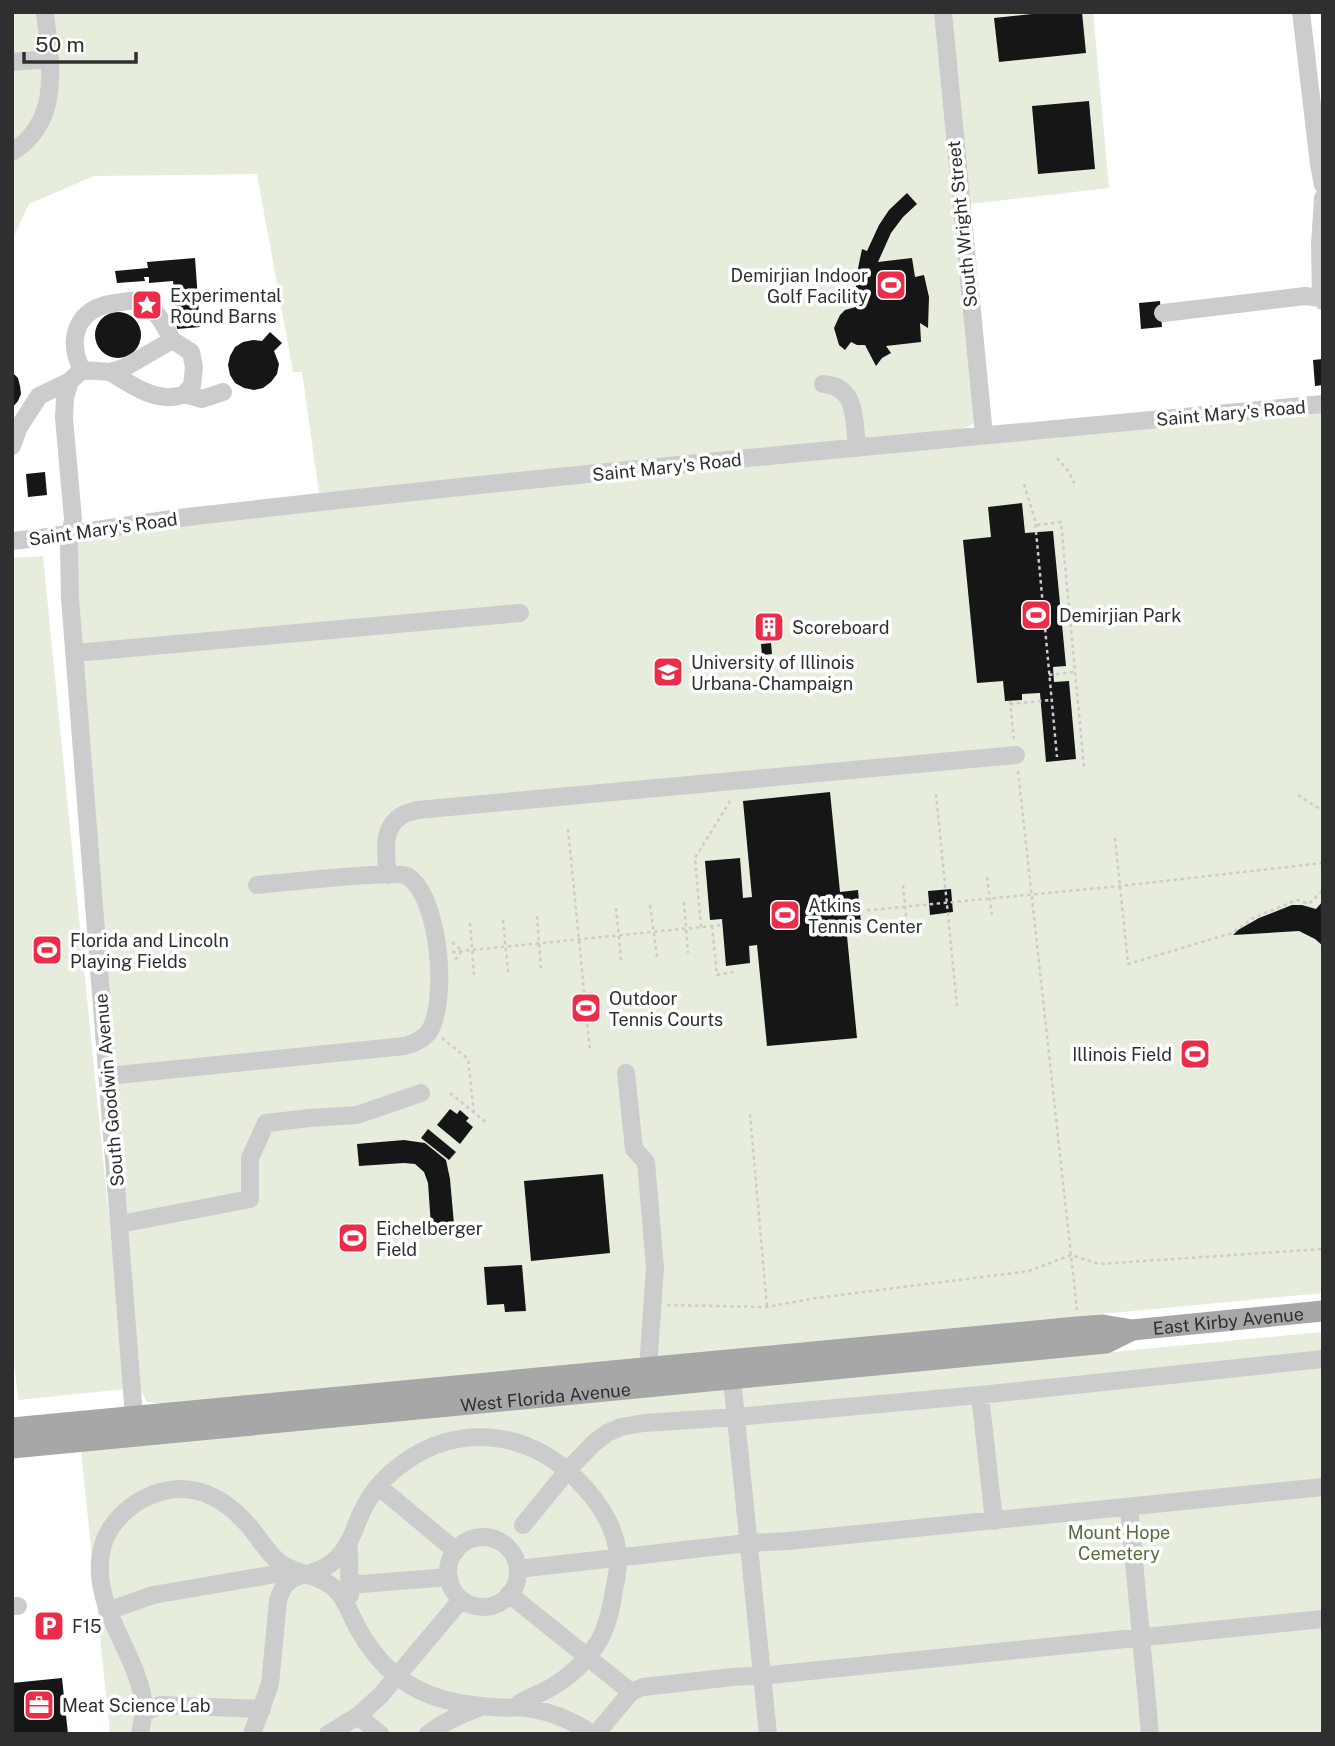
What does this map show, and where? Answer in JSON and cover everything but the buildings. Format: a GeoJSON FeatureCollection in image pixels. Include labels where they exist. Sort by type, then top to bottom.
{"type":"FeatureCollection","features":[{"type":"Feature","properties":{"kind":"main road","name":"East Kirby Avenue"},"geometry":{"type":"LineString","coordinates":[[1077,1327],[1103,1325],[1132,1330],[1323,1311]]}},
{"type":"Feature","properties":{"kind":"main road","name":"West Florida Avenue"},"geometry":{"type":"LineString","coordinates":[[651,1378],[732,1379],[1077,1327]]}},
{"type":"Feature","properties":{"kind":"main road","name":"West Florida Avenue"},"geometry":{"type":"LineString","coordinates":[[12,1428],[135,1426],[651,1378],[1077,1327]]}},
{"type":"Feature","properties":{"kind":"main road","name":"West Florida Avenue"},"geometry":{"type":"LineString","coordinates":[[12,1448],[135,1426]]}},
{"type":"Feature","properties":{"kind":"street"},"geometry":{"type":"LineString","coordinates":[[12,152],[30,136],[44,114],[50,98],[50,59],[45,12]]}},
{"type":"Feature","properties":{"kind":"street","name":"South Wright Street"},"geometry":{"type":"LineString","coordinates":[[943,12],[984,435]]}},
{"type":"Feature","properties":{"kind":"street"},"geometry":{"type":"LineString","coordinates":[[1301,12],[1323,185]]}},
{"type":"Feature","properties":{"kind":"street"},"geometry":{"type":"LineString","coordinates":[[12,62],[50,59]]}},
{"type":"Feature","properties":{"kind":"street"},"geometry":{"type":"LineString","coordinates":[[1164,313],[1305,296],[1322,300],[1320,244],[1323,198]]}},
{"type":"Feature","properties":{"kind":"street"},"geometry":{"type":"LineString","coordinates":[[76,376],[74,343],[80,320],[106,304],[127,301],[143,302],[159,317],[172,340],[191,352],[194,367],[192,386],[175,398],[160,398],[110,372]]}},
{"type":"Feature","properties":{"kind":"street"},"geometry":{"type":"LineString","coordinates":[[12,446],[19,427],[39,396],[76,376],[124,368],[172,340]]}},
{"type":"Feature","properties":{"kind":"street","name":"South Goodwin Avenue"},"geometry":{"type":"LineString","coordinates":[[76,376],[65,398],[64,418],[73,519],[69,545],[70,598],[135,1426]]}},
{"type":"Feature","properties":{"kind":"street"},"geometry":{"type":"LineString","coordinates":[[823,384],[832,384],[845,393],[853,405],[857,448]]}},
{"type":"Feature","properties":{"kind":"street"},"geometry":{"type":"LineString","coordinates":[[184,394],[202,399],[223,392]]}},
{"type":"Feature","properties":{"kind":"street","name":"Saint Mary's Road"},"geometry":{"type":"LineString","coordinates":[[12,541],[192,516],[626,470],[1323,404]]}},
{"type":"Feature","properties":{"kind":"street"},"geometry":{"type":"LineString","coordinates":[[75,653],[520,613]]}},
{"type":"Feature","properties":{"kind":"street"},"geometry":{"type":"LineString","coordinates":[[388,875],[386,847],[389,828],[401,816],[417,810],[1016,755]]}},
{"type":"Feature","properties":{"kind":"street"},"geometry":{"type":"LineString","coordinates":[[108,1076],[405,1046],[420,1041],[429,1031],[437,1009],[438,953],[434,924],[414,881],[405,874],[257,885]]}},
{"type":"Feature","properties":{"kind":"street"},"geometry":{"type":"LineString","coordinates":[[626,1073],[634,1149],[646,1162],[655,1268],[649,1354],[651,1378]]}},
{"type":"Feature","properties":{"kind":"street"},"geometry":{"type":"LineString","coordinates":[[120,1224],[250,1199],[250,1158],[266,1123],[357,1115],[421,1093]]}},
{"type":"Feature","properties":{"kind":"street"},"geometry":{"type":"LineString","coordinates":[[523,1525],[568,1470],[600,1438],[621,1427],[980,1395],[1323,1359]]}},
{"type":"Feature","properties":{"kind":"street"},"geometry":{"type":"LineString","coordinates":[[732,1379],[768,1734]]}},
{"type":"Feature","properties":{"kind":"street"},"geometry":{"type":"LineString","coordinates":[[980,1395],[995,1521]]}},
{"type":"Feature","properties":{"kind":"street"},"geometry":{"type":"LineString","coordinates":[[252,1734],[270,1684],[278,1601],[285,1585],[295,1576],[331,1564],[348,1544],[365,1506],[378,1486],[402,1464],[424,1450],[458,1438],[498,1438],[523,1444],[545,1455],[568,1470],[592,1496],[614,1536],[618,1558],[612,1605],[598,1644],[572,1672],[515,1707]]}},
{"type":"Feature","properties":{"kind":"street"},"geometry":{"type":"LineString","coordinates":[[378,1486],[456,1551]]}},
{"type":"Feature","properties":{"kind":"street"},"geometry":{"type":"LineString","coordinates":[[518,1569],[747,1543],[1323,1488]]}},
{"type":"Feature","properties":{"kind":"street"},"geometry":{"type":"LineString","coordinates":[[141,1734],[143,1702],[138,1680],[101,1589],[101,1550],[115,1522],[127,1510],[154,1494],[173,1489],[201,1491],[221,1502],[238,1514],[282,1565],[335,1588],[367,1645],[383,1665],[396,1677],[418,1690],[460,1704],[551,1712],[594,1734],[631,1692],[643,1687],[1323,1619]]}},
{"type":"Feature","properties":{"kind":"street"},"geometry":{"type":"LineString","coordinates":[[1129,1507],[1150,1734]]}},
{"type":"Feature","properties":{"kind":"street"},"geometry":{"type":"LineString","coordinates":[[477,1538],[489,1538],[509,1549],[518,1569],[517,1580],[505,1600],[483,1607],[461,1600],[453,1591],[448,1569],[456,1551],[467,1541],[477,1538]]}},
{"type":"Feature","properties":{"kind":"street"},"geometry":{"type":"LineString","coordinates":[[346,1605],[350,1598],[348,1544]]}},
{"type":"Feature","properties":{"kind":"street"},"geometry":{"type":"LineString","coordinates":[[269,1551],[274,1564],[278,1601]]}},
{"type":"Feature","properties":{"kind":"street"},"geometry":{"type":"LineString","coordinates":[[108,1611],[153,1595],[275,1574]]}},
{"type":"Feature","properties":{"kind":"street"},"geometry":{"type":"LineString","coordinates":[[349,1585],[449,1577]]}},
{"type":"Feature","properties":{"kind":"street"},"geometry":{"type":"LineString","coordinates":[[509,1594],[631,1692]]}},
{"type":"Feature","properties":{"kind":"street"},"geometry":{"type":"LineString","coordinates":[[328,1734],[358,1716],[381,1695],[461,1600]]}},
{"type":"Feature","properties":{"kind":"street"},"geometry":{"type":"LineString","coordinates":[[144,1713],[160,1705],[262,1709]]}},
{"type":"Feature","properties":{"kind":"street"},"geometry":{"type":"LineString","coordinates":[[428,1734],[455,1717],[482,1707]]}},
{"type":"Feature","properties":{"kind":"street"},"geometry":{"type":"LineString","coordinates":[[358,1716],[380,1734]]}},
{"type":"Feature","properties":{"kind":"path"},"geometry":{"type":"LineString","coordinates":[[1056,458],[1069,472],[1076,487]]}},
{"type":"Feature","properties":{"kind":"path"},"geometry":{"type":"LineString","coordinates":[[1024,484],[1036,525],[1057,757]]}},
{"type":"Feature","properties":{"kind":"path"},"geometry":{"type":"LineString","coordinates":[[1036,525],[1061,522],[1084,767]]}},
{"type":"Feature","properties":{"kind":"path"},"geometry":{"type":"LineString","coordinates":[[1049,675],[1075,672]]}},
{"type":"Feature","properties":{"kind":"path"},"geometry":{"type":"LineString","coordinates":[[1051,700],[1010,703],[1077,1327]]}},
{"type":"Feature","properties":{"kind":"path"},"geometry":{"type":"LineString","coordinates":[[701,928],[695,858],[743,780]]}},
{"type":"Feature","properties":{"kind":"path"},"geometry":{"type":"LineString","coordinates":[[936,794],[957,1006]]}},
{"type":"Feature","properties":{"kind":"path"},"geometry":{"type":"LineString","coordinates":[[1298,795],[1323,811]]}},
{"type":"Feature","properties":{"kind":"path"},"geometry":{"type":"LineString","coordinates":[[568,829],[590,1051]]}},
{"type":"Feature","properties":{"kind":"path"},"geometry":{"type":"LineString","coordinates":[[1115,838],[1128,964],[1232,933],[1252,918],[1297,900],[1310,904],[1323,890]]}},
{"type":"Feature","properties":{"kind":"path"},"geometry":{"type":"LineString","coordinates":[[860,911],[1323,863]]}},
{"type":"Feature","properties":{"kind":"path"},"geometry":{"type":"LineString","coordinates":[[987,877],[992,915]]}},
{"type":"Feature","properties":{"kind":"path"},"geometry":{"type":"LineString","coordinates":[[904,885],[906,924]]}},
{"type":"Feature","properties":{"kind":"path"},"geometry":{"type":"LineString","coordinates":[[684,902],[688,953]]}},
{"type":"Feature","properties":{"kind":"path"},"geometry":{"type":"LineString","coordinates":[[650,905],[657,957]]}},
{"type":"Feature","properties":{"kind":"path"},"geometry":{"type":"LineString","coordinates":[[616,908],[621,960]]}},
{"type":"Feature","properties":{"kind":"path"},"geometry":{"type":"LineString","coordinates":[[537,916],[541,968]]}},
{"type":"Feature","properties":{"kind":"path"},"geometry":{"type":"LineString","coordinates":[[503,920],[508,972]]}},
{"type":"Feature","properties":{"kind":"path"},"geometry":{"type":"LineString","coordinates":[[470,923],[474,975]]}},
{"type":"Feature","properties":{"kind":"path"},"geometry":{"type":"LineString","coordinates":[[438,953],[722,925]]}},
{"type":"Feature","properties":{"kind":"path"},"geometry":{"type":"LineString","coordinates":[[712,926],[718,975],[734,972]]}},
{"type":"Feature","properties":{"kind":"path"},"geometry":{"type":"LineString","coordinates":[[440,1036],[468,1059],[474,1113]]}},
{"type":"Feature","properties":{"kind":"path"},"geometry":{"type":"LineString","coordinates":[[450,1093],[487,1124]]}},
{"type":"Feature","properties":{"kind":"path"},"geometry":{"type":"LineString","coordinates":[[750,1114],[767,1307]]}},
{"type":"Feature","properties":{"kind":"path"},"geometry":{"type":"LineString","coordinates":[[653,1305],[767,1307],[816,1298],[1029,1271],[1071,1255],[1099,1264],[1323,1248]]}},
{"type":"Feature","properties":{"kind":"green space"},"geometry":{"type":"Polygon","coordinates":[[[12,12],[1093,12],[1109,188],[953,206],[976,418],[972,425],[961,429],[319,493],[302,372],[293,372],[257,174],[94,176],[29,204],[12,240],[12,12]]]}},
{"type":"Feature","properties":{"kind":"green space"},"geometry":{"type":"Polygon","coordinates":[[[1323,412],[1323,1293],[161,1404],[147,1402],[139,1387],[74,563],[75,545],[81,539],[440,496],[1323,412]]]}},
{"type":"Feature","properties":{"kind":"green space","name":"Florida and Lincoln Playing Fields"},"geometry":{"type":"Polygon","coordinates":[[[43,556],[126,1389],[18,1400],[12,1342],[12,558],[43,556]]]}},
{"type":"Feature","properties":{"kind":"green space","name":"Mount Hope Cemetery"},"geometry":{"type":"Polygon","coordinates":[[[1323,1332],[1323,1734],[110,1734],[81,1450],[1323,1332]]]}},
{"type":"Feature","properties":{"kind":"place","name":"Demirjian Indoor Golf Facility"},"geometry":{"type":"Point","coordinates":[891,285]}},
{"type":"Feature","properties":{"kind":"place","name":"Experimental Round Barns"},"geometry":{"type":"Point","coordinates":[147,305]}},
{"type":"Feature","properties":{"kind":"place","name":"Demirjian Park"},"geometry":{"type":"Point","coordinates":[1036,615]}},
{"type":"Feature","properties":{"kind":"place","name":"Scoreboard"},"geometry":{"type":"Point","coordinates":[769,627]}},
{"type":"Feature","properties":{"kind":"place","name":"University of Illinois Urbana-Champaign"},"geometry":{"type":"Point","coordinates":[668,672]}},
{"type":"Feature","properties":{"kind":"place","name":"Atkins Tennis Center"},"geometry":{"type":"Point","coordinates":[785,915]}},
{"type":"Feature","properties":{"kind":"place","name":"Florida and Lincoln Playing Fields"},"geometry":{"type":"Point","coordinates":[47,950]}},
{"type":"Feature","properties":{"kind":"place","name":"Outdoor Tennis Courts"},"geometry":{"type":"Point","coordinates":[586,1008]}},
{"type":"Feature","properties":{"kind":"place","name":"Illinois Field"},"geometry":{"type":"Point","coordinates":[1195,1054]}},
{"type":"Feature","properties":{"kind":"place","name":"Eichelberger Field"},"geometry":{"type":"Point","coordinates":[353,1238]}},
{"type":"Feature","properties":{"kind":"place","name":"F15"},"geometry":{"type":"Point","coordinates":[49,1626]}},
{"type":"Feature","properties":{"kind":"place","name":"Meat Science Lab"},"geometry":{"type":"Point","coordinates":[39,1705]}}]}
